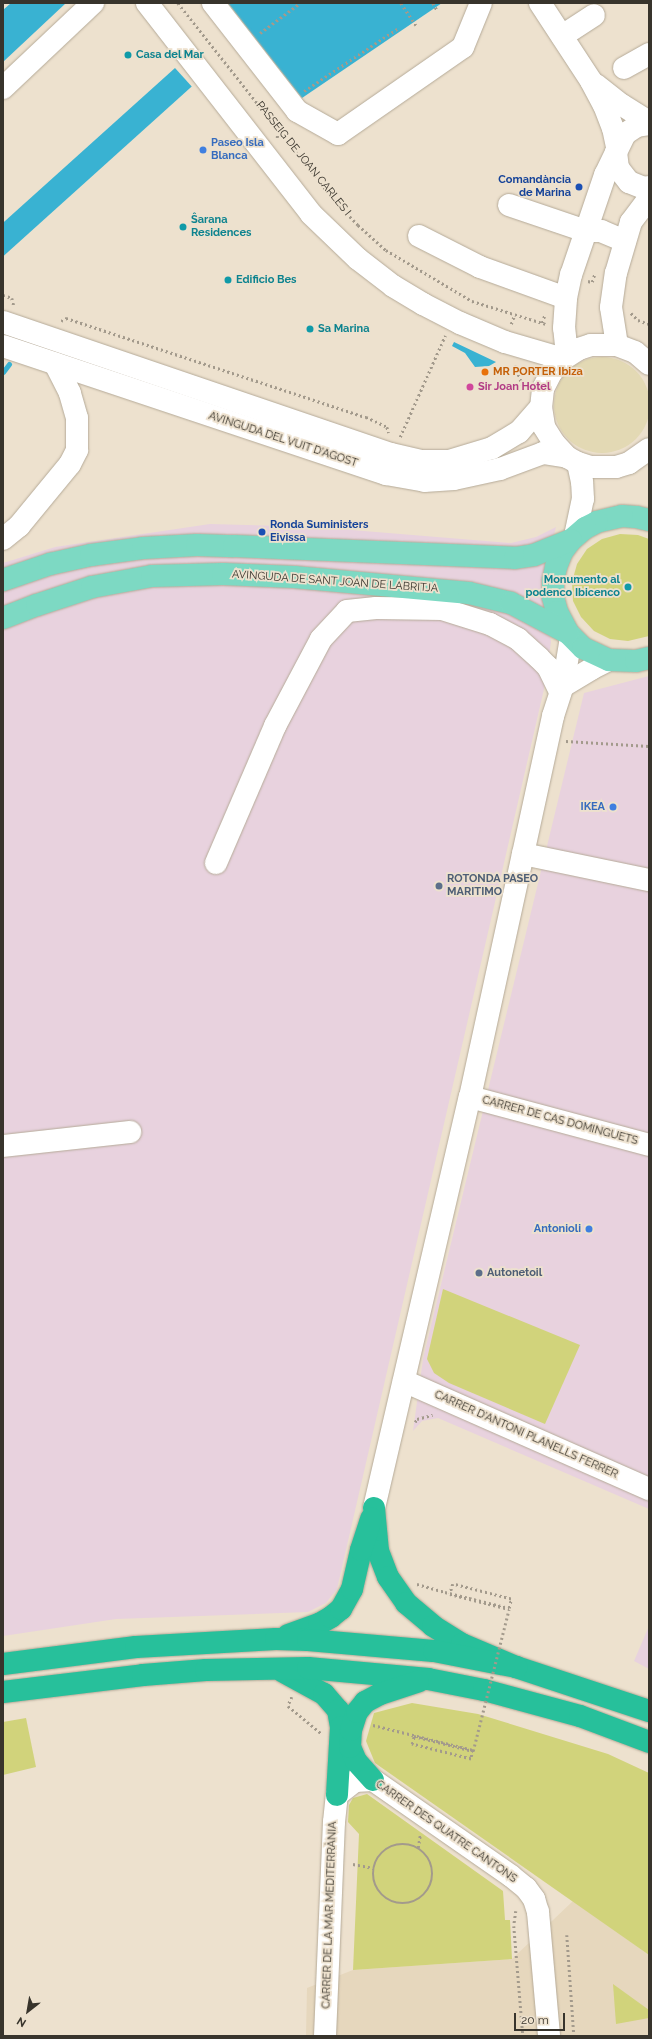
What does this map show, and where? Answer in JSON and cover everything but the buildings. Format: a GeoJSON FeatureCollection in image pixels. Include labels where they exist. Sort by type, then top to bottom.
{"type":"FeatureCollection","features":[{"type":"Feature","properties":{"kind":"highway"},"geometry":{"type":"LineString","coordinates":[[276,1639],[319,1624],[341,1609],[352,1589],[361,1550],[374,1508]]}},
{"type":"Feature","properties":{"kind":"highway"},"geometry":{"type":"LineString","coordinates":[[374,1508],[378,1552],[388,1577],[406,1603],[433,1626],[462,1644],[516,1667],[649,1711]]}},
{"type":"Feature","properties":{"kind":"highway"},"geometry":{"type":"LineString","coordinates":[[3,1664],[136,1647],[276,1639],[393,1646],[434,1651],[516,1667]]}},
{"type":"Feature","properties":{"kind":"highway"},"geometry":{"type":"LineString","coordinates":[[276,1668],[295,1676],[318,1690],[332,1702],[338,1710],[340,1727],[338,1795]]}},
{"type":"Feature","properties":{"kind":"highway"},"geometry":{"type":"LineString","coordinates":[[3,1692],[143,1675],[206,1670],[308,1668],[428,1679],[484,1690],[580,1716],[649,1742]]}},
{"type":"Feature","properties":{"kind":"highway"},"geometry":{"type":"LineString","coordinates":[[373,1780],[356,1760],[350,1747],[351,1730],[357,1712],[365,1702],[380,1694],[428,1679]]}},
{"type":"Feature","properties":{"kind":"main road"},"geometry":{"type":"LineString","coordinates":[[3,580],[50,564],[91,555],[143,548],[197,545],[515,558],[534,555],[573,538],[597,522],[609,518],[636,517],[649,520]]}},
{"type":"Feature","properties":{"kind":"main road"},"geometry":{"type":"LineString","coordinates":[[573,538],[562,552],[556,567],[553,582],[553,597],[557,612],[569,635],[583,648],[609,660],[636,661],[649,658]]}},
{"type":"Feature","properties":{"kind":"main road","name":"AVINGUDA DE SANT JOAN DE LABRITJA"},"geometry":{"type":"LineString","coordinates":[[3,618],[37,605],[92,588],[152,576],[224,574],[294,577],[469,593],[511,602],[569,635]]}},
{"type":"Feature","properties":{"kind":"street"},"geometry":{"type":"LineString","coordinates":[[3,88],[92,3]]}},
{"type":"Feature","properties":{"kind":"street"},"geometry":{"type":"LineString","coordinates":[[147,3],[311,214],[358,259],[393,286],[423,304],[453,319],[505,342],[565,357]]}},
{"type":"Feature","properties":{"kind":"street"},"geometry":{"type":"LineString","coordinates":[[213,3],[298,103],[338,134],[463,47],[481,3]]}},
{"type":"Feature","properties":{"kind":"street"},"geometry":{"type":"LineString","coordinates":[[540,3],[592,81],[604,105],[613,128],[617,149],[618,168],[629,182],[644,188],[649,187]]}},
{"type":"Feature","properties":{"kind":"street"},"geometry":{"type":"LineString","coordinates":[[562,36],[594,15]]}},
{"type":"Feature","properties":{"kind":"street"},"geometry":{"type":"LineString","coordinates":[[624,68],[649,54]]}},
{"type":"Feature","properties":{"kind":"street"},"geometry":{"type":"LineString","coordinates":[[592,81],[622,105],[649,123]]}},
{"type":"Feature","properties":{"kind":"street"},"geometry":{"type":"LineString","coordinates":[[565,357],[564,328],[566,298],[571,275],[605,176],[625,134],[637,126],[649,123]]}},
{"type":"Feature","properties":{"kind":"street"},"geometry":{"type":"LineString","coordinates":[[649,198],[631,222],[616,273],[612,295],[612,314],[621,346],[643,358],[649,364]]}},
{"type":"Feature","properties":{"kind":"street"},"geometry":{"type":"LineString","coordinates":[[509,205],[586,231],[601,231],[625,241]]}},
{"type":"Feature","properties":{"kind":"street"},"geometry":{"type":"LineString","coordinates":[[419,236],[480,267],[566,298]]}},
{"type":"Feature","properties":{"kind":"street","name":"AVINGUDA DEL VUIT D'AGOST"},"geometry":{"type":"LineString","coordinates":[[9,317],[390,454],[422,461],[449,462],[492,448],[518,432],[541,408]]}},
{"type":"Feature","properties":{"kind":"street"},"geometry":{"type":"LineString","coordinates":[[573,538],[583,499],[582,482],[573,460],[554,443],[548,435],[543,422],[541,408],[542,394],[546,380],[565,357],[591,345],[649,345]]}},
{"type":"Feature","properties":{"kind":"street","name":"AVINGUDA DEL VUIT D'AGOST"},"geometry":{"type":"LineString","coordinates":[[3,346],[386,474],[424,480],[454,479],[500,469],[543,453],[573,460],[590,467],[616,467],[629,463],[649,448]]}},
{"type":"Feature","properties":{"kind":"street"},"geometry":{"type":"LineString","coordinates":[[3,539],[19,526],[70,464],[77,450],[77,418],[70,393],[55,364]]}},
{"type":"Feature","properties":{"kind":"street"},"geometry":{"type":"LineString","coordinates":[[216,863],[275,726],[321,639],[347,611],[376,608],[442,609],[490,624],[518,639],[548,667],[562,689]]}},
{"type":"Feature","properties":{"kind":"street"},"geometry":{"type":"LineString","coordinates":[[374,1508],[470,1097],[548,740],[562,689],[569,635]]}},
{"type":"Feature","properties":{"kind":"street"},"geometry":{"type":"LineString","coordinates":[[562,689],[591,668],[609,660]]}},
{"type":"Feature","properties":{"kind":"street"},"geometry":{"type":"LineString","coordinates":[[523,854],[649,880]]}},
{"type":"Feature","properties":{"kind":"street","name":"CARRER DE CAS DOMINGUETS"},"geometry":{"type":"LineString","coordinates":[[470,1097],[649,1146]]}},
{"type":"Feature","properties":{"kind":"street"},"geometry":{"type":"LineString","coordinates":[[3,1146],[130,1132]]}},
{"type":"Feature","properties":{"kind":"street","name":"CARRER D'ANTONI PLANELLS FERRER"},"geometry":{"type":"LineString","coordinates":[[404,1381],[649,1489]]}},
{"type":"Feature","properties":{"kind":"street","name":"CARRER DES QUATRE CANTONS"},"geometry":{"type":"LineString","coordinates":[[338,1795],[355,1781],[373,1780],[526,1888],[534,1899],[538,1918],[549,2036]]}},
{"type":"Feature","properties":{"kind":"street","name":"CARRER DE LA MAR MEDITERRÀNIA"},"geometry":{"type":"LineString","coordinates":[[325,2036],[334,1822],[338,1795]]}},
{"type":"Feature","properties":{"kind":"path","name":"PASSEIG DE JOAN CARLES I"},"geometry":{"type":"LineString","coordinates":[[178,3],[336,202],[358,225],[386,250],[472,301],[514,316],[564,328]]}},
{"type":"Feature","properties":{"kind":"path"},"geometry":{"type":"LineString","coordinates":[[258,34],[300,3]]}},
{"type":"Feature","properties":{"kind":"path"},"geometry":{"type":"LineString","coordinates":[[401,3],[416,25]]}},
{"type":"Feature","properties":{"kind":"path"},"geometry":{"type":"LineString","coordinates":[[433,3],[437,10]]}},
{"type":"Feature","properties":{"kind":"path"},"geometry":{"type":"LineString","coordinates":[[266,157],[277,141],[278,129],[292,118],[298,103],[397,29]]}},
{"type":"Feature","properties":{"kind":"path"},"geometry":{"type":"LineString","coordinates":[[3,295],[12,298],[9,317]]}},
{"type":"Feature","properties":{"kind":"path"},"geometry":{"type":"LineString","coordinates":[[60,321],[66,318],[366,417],[386,428],[391,440]]}},
{"type":"Feature","properties":{"kind":"path"},"geometry":{"type":"LineString","coordinates":[[398,442],[453,319]]}},
{"type":"Feature","properties":{"kind":"path"},"geometry":{"type":"LineString","coordinates":[[505,342],[501,353],[514,363],[522,378],[525,393]]}},
{"type":"Feature","properties":{"kind":"path"},"geometry":{"type":"LineString","coordinates":[[548,740],[649,746]]}},
{"type":"Feature","properties":{"kind":"path"},"geometry":{"type":"LineString","coordinates":[[413,1425],[417,1419],[434,1414],[442,1398]]}},
{"type":"Feature","properties":{"kind":"path"},"geometry":{"type":"LineString","coordinates":[[369,1724],[473,1750],[472,1754],[470,1759],[412,1744],[414,1736],[459,1747],[466,1749],[473,1751],[509,1609],[450,1594],[451,1589],[452,1584],[511,1599],[509,1608],[452,1594],[445,1592],[415,1583]]}},
{"type":"Feature","properties":{"kind":"path"},"geometry":{"type":"LineString","coordinates":[[293,1694],[288,1706],[312,1728],[324,1736]]}},
{"type":"Feature","properties":{"kind":"path"},"geometry":{"type":"LineString","coordinates":[[398,1844],[408,1844],[418,1848],[428,1857],[433,1871],[432,1880],[429,1889],[415,1901],[406,1904],[396,1903],[387,1899],[380,1892],[375,1883],[374,1868],[380,1854],[388,1848],[398,1844]]}},
{"type":"Feature","properties":{"kind":"path"},"geometry":{"type":"LineString","coordinates":[[352,1872],[353,1856]]}},
{"type":"Feature","properties":{"kind":"path"},"geometry":{"type":"LineString","coordinates":[[353,1864],[374,1868]]}},
{"type":"Feature","properties":{"kind":"path"},"geometry":{"type":"LineString","coordinates":[[518,1904],[514,1926],[523,2036]]}},
{"type":"Feature","properties":{"kind":"path"},"geometry":{"type":"LineString","coordinates":[[567,1935],[574,2036]]}},
{"type":"Feature","properties":{"kind":"shaded area"},"geometry":{"type":"Polygon","coordinates":[[[210,524],[315,527],[511,543],[536,537],[556,527],[541,586],[551,642],[544,689],[337,1589],[326,1603],[308,1612],[116,1619],[3,1636],[3,563],[55,547],[210,524]]]}},
{"type":"Feature","properties":{"kind":"shaded area"},"geometry":{"type":"Polygon","coordinates":[[[649,676],[649,1509],[438,1418],[422,1421],[413,1431],[423,1359],[584,693],[649,676]]]}},
{"type":"Feature","properties":{"kind":"shaded area"},"geometry":{"type":"Polygon","coordinates":[[[649,1626],[649,1669],[634,1661],[649,1626]]]}},
{"type":"Feature","properties":{"kind":"shaded area"},"geometry":{"type":"Polygon","coordinates":[[[573,1901],[649,1955],[649,2036],[306,2036],[307,1988],[353,1970],[512,1959],[573,1901]]]}},
{"type":"Feature","properties":{"kind":"green space"},"geometry":{"type":"Polygon","coordinates":[[[620,534],[638,535],[649,539],[649,636],[628,641],[610,639],[594,631],[581,617],[573,601],[572,582],[577,564],[587,549],[602,539],[620,534]]]}},
{"type":"Feature","properties":{"kind":"green space"},"geometry":{"type":"Polygon","coordinates":[[[443,1289],[580,1345],[545,1424],[449,1383],[434,1373],[427,1359],[443,1289]]]}},
{"type":"Feature","properties":{"kind":"green space"},"geometry":{"type":"Polygon","coordinates":[[[412,1703],[478,1714],[608,1754],[649,1773],[649,1955],[375,1763],[366,1741],[374,1713],[412,1703]]]}},
{"type":"Feature","properties":{"kind":"green space"},"geometry":{"type":"Polygon","coordinates":[[[26,1718],[36,1767],[3,1775],[3,1722],[26,1718]]]}},
{"type":"Feature","properties":{"kind":"green space"},"geometry":{"type":"Polygon","coordinates":[[[367,1794],[503,1891],[505,1920],[510,1920],[512,1959],[353,1970],[359,1834],[348,1822],[349,1805],[353,1798],[367,1794]]]}},
{"type":"Feature","properties":{"kind":"green space"},"geometry":{"type":"Polygon","coordinates":[[[613,1984],[649,2010],[649,2018],[616,2024],[613,1984]]]}},
{"type":"Feature","properties":{"kind":"sand"},"geometry":{"type":"Polygon","coordinates":[[[602,357],[620,361],[636,371],[646,387],[650,405],[646,423],[636,439],[620,449],[602,453],[584,449],[568,439],[558,423],[554,405],[558,387],[568,371],[584,361],[602,357]]]}},
{"type":"Feature","properties":{"kind":"water"},"geometry":{"type":"Polygon","coordinates":[[[11,3],[66,3],[3,62],[3,10],[11,3]]]}},
{"type":"Feature","properties":{"kind":"water"},"geometry":{"type":"Polygon","coordinates":[[[228,3],[442,3],[302,98],[228,3]]]}},
{"type":"Feature","properties":{"kind":"water"},"geometry":{"type":"Polygon","coordinates":[[[175,68],[192,87],[3,257],[3,223],[175,68]]]}},
{"type":"Feature","properties":{"kind":"water"},"geometry":{"type":"Polygon","coordinates":[[[454,342],[496,362],[489,366],[475,367],[465,353],[452,346],[454,342]]]}},
{"type":"Feature","properties":{"kind":"waterway"},"geometry":{"type":"LineString","coordinates":[[3,372],[9,364]]}},
{"type":"Feature","properties":{"kind":"place","name":"Casa del Mar"},"geometry":{"type":"Point","coordinates":[128,55]}},
{"type":"Feature","properties":{"kind":"place","name":"Paseo Isla Blanca"},"geometry":{"type":"Point","coordinates":[203,150]}},
{"type":"Feature","properties":{"kind":"place","name":"Comandància de Marina"},"geometry":{"type":"Point","coordinates":[579,187]}},
{"type":"Feature","properties":{"kind":"place","name":"Ŝarana Residences"},"geometry":{"type":"Point","coordinates":[183,227]}},
{"type":"Feature","properties":{"kind":"place","name":"Edificio Bes"},"geometry":{"type":"Point","coordinates":[228,280]}},
{"type":"Feature","properties":{"kind":"place","name":"Sa Marina"},"geometry":{"type":"Point","coordinates":[310,329]}},
{"type":"Feature","properties":{"kind":"place","name":"MR PORTER Ibiza"},"geometry":{"type":"Point","coordinates":[485,372]}},
{"type":"Feature","properties":{"kind":"place","name":"Sir Joan Hotel"},"geometry":{"type":"Point","coordinates":[470,387]}},
{"type":"Feature","properties":{"kind":"place","name":"Ronda Suministers Eivissa"},"geometry":{"type":"Point","coordinates":[262,532]}},
{"type":"Feature","properties":{"kind":"place","name":"Monumento al podenco Ibicenco"},"geometry":{"type":"Point","coordinates":[628,587]}},
{"type":"Feature","properties":{"kind":"place","name":"IKEA"},"geometry":{"type":"Point","coordinates":[613,807]}},
{"type":"Feature","properties":{"kind":"place","name":"ROTONDA PASEO MARITIMO"},"geometry":{"type":"Point","coordinates":[439,886]}},
{"type":"Feature","properties":{"kind":"place","name":"Antonioli"},"geometry":{"type":"Point","coordinates":[589,1229]}},
{"type":"Feature","properties":{"kind":"place","name":"Autonetoil"},"geometry":{"type":"Point","coordinates":[479,1273]}}]}
